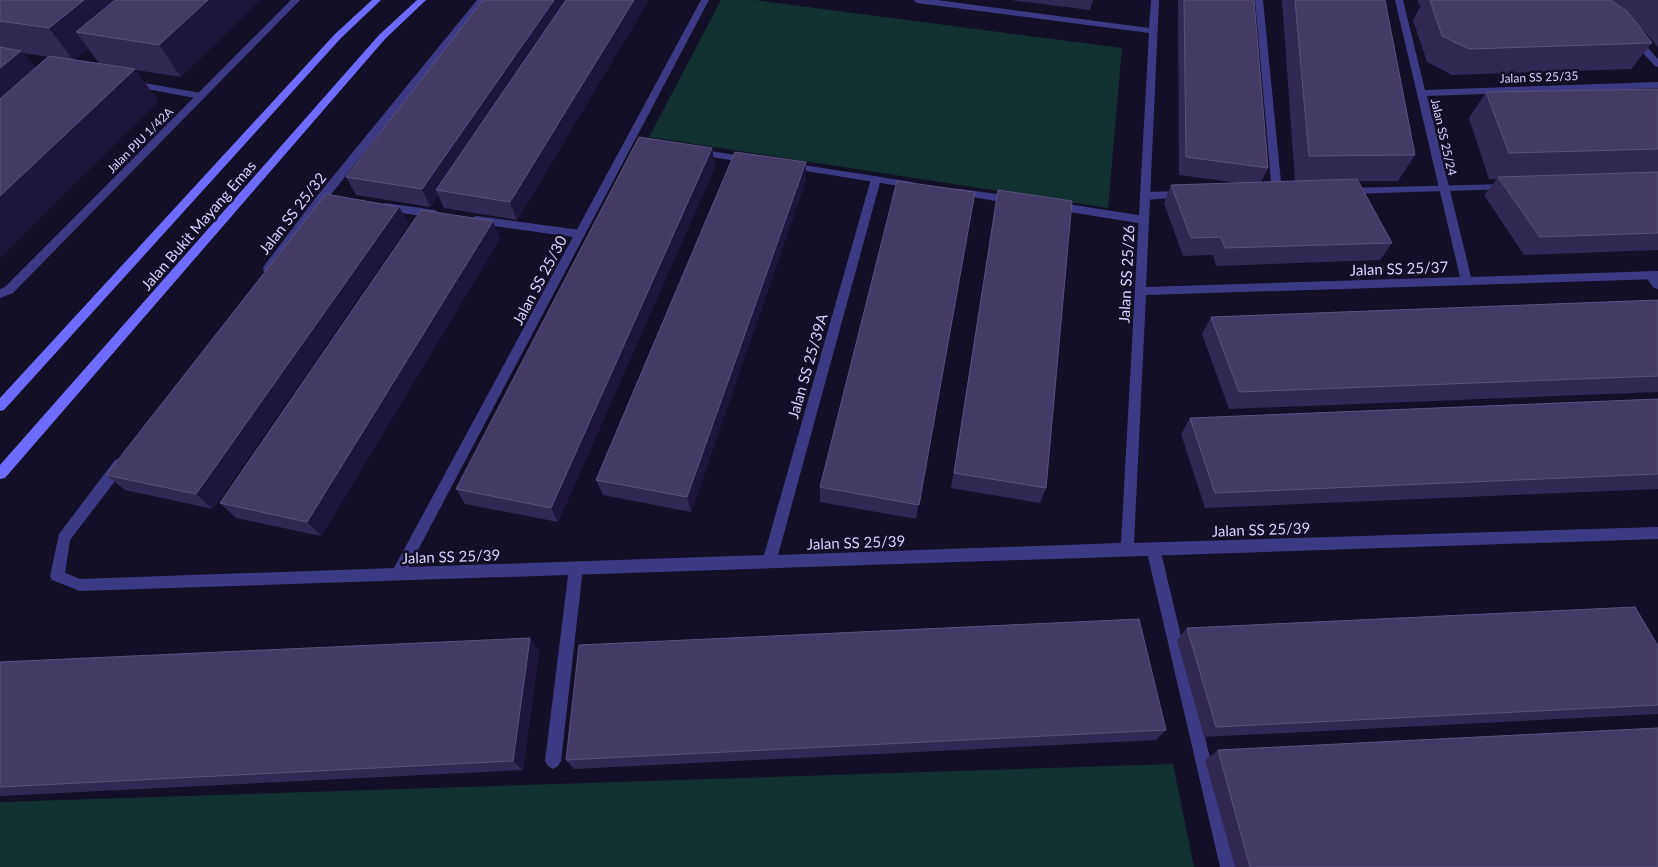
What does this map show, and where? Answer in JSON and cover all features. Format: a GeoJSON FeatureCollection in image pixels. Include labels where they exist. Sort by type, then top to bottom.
{"type":"FeatureCollection","features":[{"type":"Feature","properties":{"kind":"main road","name":"Jalan Bukit Mayang Emas"},"geometry":{"type":"LineString","coordinates":[[0,406],[338,36],[377,0]]}},
{"type":"Feature","properties":{"kind":"main road","name":"Jalan Bukit Mayang Emas"},"geometry":{"type":"LineString","coordinates":[[0,474],[382,37],[422,0]]}},
{"type":"Feature","properties":{"kind":"street","name":"Jalan PJU 1/42A"},"geometry":{"type":"LineString","coordinates":[[0,294],[9,290],[296,0]]}},
{"type":"Feature","properties":{"kind":"street","name":"Jalan SS 25/32"},"geometry":{"type":"LineString","coordinates":[[261,278],[326,199],[481,0]]}},
{"type":"Feature","properties":{"kind":"street","name":"Jalan SS 25/30"},"geometry":{"type":"LineString","coordinates":[[398,574],[580,234],[634,143],[705,0]]}},
{"type":"Feature","properties":{"kind":"street"},"geometry":{"type":"LineString","coordinates":[[917,0],[1154,30]]}},
{"type":"Feature","properties":{"kind":"street","name":"Jalan SS 25/26"},"geometry":{"type":"LineString","coordinates":[[1127,549],[1155,0]]}},
{"type":"Feature","properties":{"kind":"street"},"geometry":{"type":"LineString","coordinates":[[1259,0],[1278,192]]}},
{"type":"Feature","properties":{"kind":"street","name":"Jalan SS 25/24"},"geometry":{"type":"LineString","coordinates":[[1399,0],[1466,281]]}},
{"type":"Feature","properties":{"kind":"street"},"geometry":{"type":"LineString","coordinates":[[1626,29],[1658,64]]}},
{"type":"Feature","properties":{"kind":"street"},"geometry":{"type":"LineString","coordinates":[[125,83],[201,96]]}},
{"type":"Feature","properties":{"kind":"street","name":"Jalan SS 25/35"},"geometry":{"type":"LineString","coordinates":[[1421,93],[1658,85]]}},
{"type":"Feature","properties":{"kind":"street"},"geometry":{"type":"LineString","coordinates":[[689,151],[758,161]]}},
{"type":"Feature","properties":{"kind":"street"},"geometry":{"type":"LineString","coordinates":[[778,164],[924,186]]}},
{"type":"Feature","properties":{"kind":"street","name":"Jalan SS 25/39A"},"geometry":{"type":"LineString","coordinates":[[769,561],[876,179]]}},
{"type":"Feature","properties":{"kind":"street"},"geometry":{"type":"LineString","coordinates":[[1336,191],[1522,186]]}},
{"type":"Feature","properties":{"kind":"street"},"geometry":{"type":"LineString","coordinates":[[943,189],[1020,201]]}},
{"type":"Feature","properties":{"kind":"street"},"geometry":{"type":"LineString","coordinates":[[1145,196],[1192,195]]}},
{"type":"Feature","properties":{"kind":"street"},"geometry":{"type":"LineString","coordinates":[[369,205],[446,216]]}},
{"type":"Feature","properties":{"kind":"street"},"geometry":{"type":"LineString","coordinates":[[1048,205],[1144,220]]}},
{"type":"Feature","properties":{"kind":"street"},"geometry":{"type":"LineString","coordinates":[[465,218],[580,234]]}},
{"type":"Feature","properties":{"kind":"street"},"geometry":{"type":"LineString","coordinates":[[1654,275],[1658,285]]}},
{"type":"Feature","properties":{"kind":"street","name":"Jalan SS 25/37"},"geometry":{"type":"LineString","coordinates":[[1141,291],[1654,275]]}},
{"type":"Feature","properties":{"kind":"street","name":"Jalan SS 25/39"},"geometry":{"type":"LineString","coordinates":[[129,451],[64,538],[57,576],[80,585],[1153,548],[1658,533]]}},
{"type":"Feature","properties":{"kind":"street"},"geometry":{"type":"LineString","coordinates":[[1153,548],[1228,867]]}},
{"type":"Feature","properties":{"kind":"street"},"geometry":{"type":"LineString","coordinates":[[553,761],[576,568]]}},
{"type":"Feature","properties":{"kind":"green space"},"geometry":{"type":"Polygon","coordinates":[[[721,0],[754,0],[1122,48],[1108,208],[649,137],[721,0]]]}},
{"type":"Feature","properties":{"kind":"green space"},"geometry":{"type":"Polygon","coordinates":[[[1173,764],[1194,867],[0,867],[0,802],[1173,764]]]}},
{"type":"Feature","properties":{"kind":"building"},"geometry":{"type":"Polygon","coordinates":[[[0,0],[84,0],[49,28],[0,21],[0,0]]]}},
{"type":"Feature","properties":{"kind":"building"},"geometry":{"type":"Polygon","coordinates":[[[115,0],[208,0],[159,45],[76,32],[115,0]]]}},
{"type":"Feature","properties":{"kind":"building"},"geometry":{"type":"Polygon","coordinates":[[[483,0],[554,0],[422,189],[346,177],[483,0]]]}},
{"type":"Feature","properties":{"kind":"building"},"geometry":{"type":"Polygon","coordinates":[[[566,0],[634,0],[510,202],[436,190],[566,0]]]}},
{"type":"Feature","properties":{"kind":"building"},"geometry":{"type":"Polygon","coordinates":[[[1184,0],[1254,0],[1268,168],[1186,157],[1184,0]]]}},
{"type":"Feature","properties":{"kind":"building"},"geometry":{"type":"Polygon","coordinates":[[[1295,0],[1385,0],[1415,155],[1309,156],[1295,0]]]}},
{"type":"Feature","properties":{"kind":"building"},"geometry":{"type":"Polygon","coordinates":[[[1430,0],[1610,0],[1627,11],[1652,43],[1469,49],[1442,36],[1430,0]]]}},
{"type":"Feature","properties":{"kind":"building"},"geometry":{"type":"Polygon","coordinates":[[[0,47],[21,51],[0,68],[0,47]]]}},
{"type":"Feature","properties":{"kind":"building"},"geometry":{"type":"Polygon","coordinates":[[[49,56],[135,69],[0,196],[0,99],[49,56]]]}},
{"type":"Feature","properties":{"kind":"building"},"geometry":{"type":"Polygon","coordinates":[[[1658,89],[1658,149],[1509,153],[1486,92],[1658,89]]]}},
{"type":"Feature","properties":{"kind":"building"},"geometry":{"type":"Polygon","coordinates":[[[639,137],[712,148],[551,508],[456,489],[639,137]]]}},
{"type":"Feature","properties":{"kind":"building"},"geometry":{"type":"Polygon","coordinates":[[[735,152],[806,162],[687,497],[596,480],[735,152]]]}},
{"type":"Feature","properties":{"kind":"building"},"geometry":{"type":"Polygon","coordinates":[[[1658,172],[1658,233],[1540,237],[1498,177],[1658,172]]]}},
{"type":"Feature","properties":{"kind":"building"},"geometry":{"type":"Polygon","coordinates":[[[1357,179],[1392,243],[1225,248],[1221,237],[1191,238],[1171,185],[1357,179]]]}},
{"type":"Feature","properties":{"kind":"building"},"geometry":{"type":"Polygon","coordinates":[[[897,181],[975,192],[919,505],[820,487],[897,181]]]}},
{"type":"Feature","properties":{"kind":"building"},"geometry":{"type":"Polygon","coordinates":[[[998,190],[1072,201],[1046,488],[954,473],[998,190]]]}},
{"type":"Feature","properties":{"kind":"building"},"geometry":{"type":"Polygon","coordinates":[[[326,194],[399,207],[196,494],[106,475],[326,194]]]}},
{"type":"Feature","properties":{"kind":"building"},"geometry":{"type":"Polygon","coordinates":[[[421,210],[493,221],[307,522],[220,503],[421,210]]]}},
{"type":"Feature","properties":{"kind":"building"},"geometry":{"type":"Polygon","coordinates":[[[1658,300],[1658,376],[1239,392],[1211,317],[1658,300]]]}},
{"type":"Feature","properties":{"kind":"building"},"geometry":{"type":"Polygon","coordinates":[[[1658,399],[1658,474],[1215,493],[1190,418],[1658,399]]]}},
{"type":"Feature","properties":{"kind":"building"},"geometry":{"type":"Polygon","coordinates":[[[1635,607],[1658,646],[1658,705],[1216,727],[1187,628],[1635,607]]]}},
{"type":"Feature","properties":{"kind":"building"},"geometry":{"type":"Polygon","coordinates":[[[1139,619],[1166,730],[566,760],[579,645],[1139,619]]]}},
{"type":"Feature","properties":{"kind":"building"},"geometry":{"type":"Polygon","coordinates":[[[530,638],[513,761],[0,787],[0,662],[530,638]]]}},
{"type":"Feature","properties":{"kind":"building"},"geometry":{"type":"Polygon","coordinates":[[[1658,728],[1658,867],[1250,867],[1218,750],[1658,728]]]}}]}
